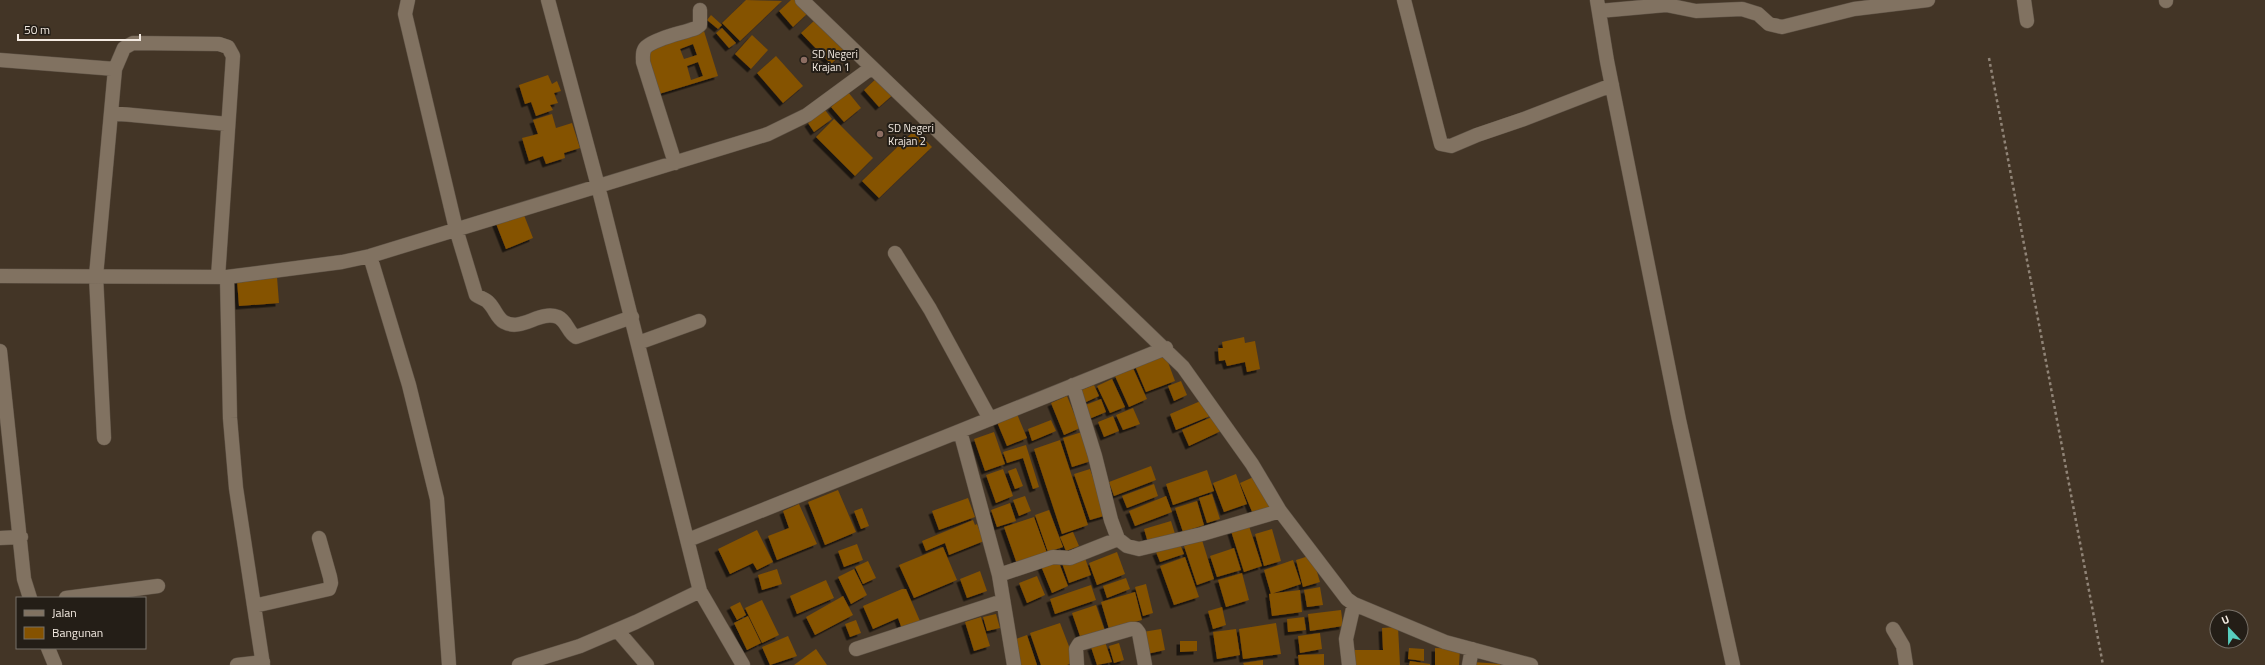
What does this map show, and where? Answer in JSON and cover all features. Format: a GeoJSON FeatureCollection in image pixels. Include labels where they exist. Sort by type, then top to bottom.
{"type":"FeatureCollection","features":[{"type":"Feature","properties":{"kind":"street"},"geometry":{"type":"LineString","coordinates":[[408,0],[405,14],[456,229],[476,295],[490,304],[504,322],[518,325],[546,316],[553,316],[561,319],[573,336],[578,337],[632,317]]}},
{"type":"Feature","properties":{"kind":"street"},"geometry":{"type":"LineString","coordinates":[[548,0],[632,317],[700,591],[743,665]]}},
{"type":"Feature","properties":{"kind":"street"},"geometry":{"type":"LineString","coordinates":[[802,0],[871,68],[1166,348],[1183,367],[1248,458],[1280,511],[1343,594],[1354,604],[1445,642],[1531,665]]}},
{"type":"Feature","properties":{"kind":"street"},"geometry":{"type":"LineString","coordinates":[[1404,0],[1441,144],[1451,146],[1612,85]]}},
{"type":"Feature","properties":{"kind":"street"},"geometry":{"type":"LineString","coordinates":[[1733,665],[1679,420],[1612,85],[1598,6],[1666,5],[1696,11],[1742,9],[1758,14],[1769,24],[1782,27],[1859,4],[1928,0]]}},
{"type":"Feature","properties":{"kind":"street"},"geometry":{"type":"LineString","coordinates":[[2024,0],[2027,21]]}},
{"type":"Feature","properties":{"kind":"street"},"geometry":{"type":"LineString","coordinates":[[675,163],[643,62],[643,53],[645,48],[653,43],[696,28],[700,25],[700,10]]}},
{"type":"Feature","properties":{"kind":"street"},"geometry":{"type":"LineString","coordinates":[[104,438],[96,276],[115,69],[124,48],[130,43],[225,46],[230,50],[233,56],[228,124],[222,277],[230,418],[236,488],[263,664],[237,665]]}},
{"type":"Feature","properties":{"kind":"street"},"geometry":{"type":"LineString","coordinates":[[0,60],[115,69]]}},
{"type":"Feature","properties":{"kind":"street"},"geometry":{"type":"LineString","coordinates":[[0,276],[222,277],[370,256],[768,134],[802,119],[871,68]]}},
{"type":"Feature","properties":{"kind":"street"},"geometry":{"type":"LineString","coordinates":[[111,113],[228,124]]}},
{"type":"Feature","properties":{"kind":"street"},"geometry":{"type":"LineString","coordinates":[[895,253],[930,309],[990,419]]}},
{"type":"Feature","properties":{"kind":"street"},"geometry":{"type":"LineString","coordinates":[[370,256],[409,385],[437,499],[449,665]]}},
{"type":"Feature","properties":{"kind":"street"},"geometry":{"type":"LineString","coordinates":[[638,343],[699,321]]}},
{"type":"Feature","properties":{"kind":"street"},"geometry":{"type":"LineString","coordinates":[[688,540],[1166,348]]}},
{"type":"Feature","properties":{"kind":"street"},"geometry":{"type":"LineString","coordinates":[[0,351],[21,537],[24,578],[30,597]]}},
{"type":"Feature","properties":{"kind":"street"},"geometry":{"type":"LineString","coordinates":[[1072,385],[1095,456],[1111,520],[1118,539],[1132,549],[1139,549],[1202,534],[1280,511]]}},
{"type":"Feature","properties":{"kind":"street"},"geometry":{"type":"LineString","coordinates":[[960,431],[1000,575],[1014,665]]}},
{"type":"Feature","properties":{"kind":"street"},"geometry":{"type":"LineString","coordinates":[[0,538],[21,537]]}},
{"type":"Feature","properties":{"kind":"street"},"geometry":{"type":"LineString","coordinates":[[254,606],[329,589],[331,583],[330,577],[319,538]]}},
{"type":"Feature","properties":{"kind":"street"},"geometry":{"type":"LineString","coordinates":[[1000,575],[1053,557],[1070,558],[1118,539]]}},
{"type":"Feature","properties":{"kind":"street"},"geometry":{"type":"LineString","coordinates":[[74,597],[158,586]]}},
{"type":"Feature","properties":{"kind":"street"},"geometry":{"type":"LineString","coordinates":[[519,665],[580,646],[700,591]]}},
{"type":"Feature","properties":{"kind":"street"},"geometry":{"type":"LineString","coordinates":[[856,649],[1003,601]]}},
{"type":"Feature","properties":{"kind":"street"},"geometry":{"type":"LineString","coordinates":[[1349,665],[1346,639],[1354,604]]}},
{"type":"Feature","properties":{"kind":"street"},"geometry":{"type":"LineString","coordinates":[[1077,665],[1076,645],[1131,629],[1136,629],[1139,633],[1146,665]]}},
{"type":"Feature","properties":{"kind":"street"},"geometry":{"type":"LineString","coordinates":[[1893,629],[1903,646],[1906,665]]}},
{"type":"Feature","properties":{"kind":"street"},"geometry":{"type":"LineString","coordinates":[[617,630],[647,665]]}},
{"type":"Feature","properties":{"kind":"street"},"geometry":{"type":"LineString","coordinates":[[48,649],[55,665]]}},
{"type":"Feature","properties":{"kind":"street"},"geometry":{"type":"LineString","coordinates":[[1469,665],[1472,649]]}},
{"type":"Feature","properties":{"kind":"path"},"geometry":{"type":"LineString","coordinates":[[1989,58],[2103,665]]}},
{"type":"Feature","properties":{"kind":"building"},"geometry":{"type":"Polygon","coordinates":[[[746,0],[782,1],[740,41],[722,23],[746,0]]]}},
{"type":"Feature","properties":{"kind":"building"},"geometry":{"type":"Polygon","coordinates":[[[791,0],[796,0],[808,13],[793,27],[779,11],[791,0]]]}},
{"type":"Feature","properties":{"kind":"building"},"geometry":{"type":"Polygon","coordinates":[[[711,15],[722,25],[718,29],[707,20],[711,15]]]}},
{"type":"Feature","properties":{"kind":"building"},"geometry":{"type":"Polygon","coordinates":[[[815,20],[845,51],[831,64],[801,33],[815,20]]]}},
{"type":"Feature","properties":{"kind":"building"},"geometry":{"type":"Polygon","coordinates":[[[722,28],[736,43],[729,48],[716,33],[722,28]]]}},
{"type":"Feature","properties":{"kind":"building"},"geometry":{"type":"Polygon","coordinates":[[[704,31],[718,76],[659,94],[645,49],[704,31]],[[693,44],[680,49],[684,59],[697,55],[693,44]],[[698,62],[687,66],[691,80],[703,76],[698,62]]]}},
{"type":"Feature","properties":{"kind":"building"},"geometry":{"type":"Polygon","coordinates":[[[752,35],[768,50],[751,69],[735,54],[752,35]]]}},
{"type":"Feature","properties":{"kind":"building"},"geometry":{"type":"Polygon","coordinates":[[[776,56],[803,86],[783,103],[757,73],[776,56]]]}},
{"type":"Feature","properties":{"kind":"building"},"geometry":{"type":"Polygon","coordinates":[[[548,75],[552,84],[557,81],[561,91],[554,93],[558,103],[550,105],[553,110],[536,116],[531,102],[525,104],[519,85],[548,75]]]}},
{"type":"Feature","properties":{"kind":"building"},"geometry":{"type":"Polygon","coordinates":[[[879,76],[895,93],[879,107],[864,90],[879,76]]]}},
{"type":"Feature","properties":{"kind":"building"},"geometry":{"type":"Polygon","coordinates":[[[848,92],[861,108],[844,122],[831,107],[848,92]]]}},
{"type":"Feature","properties":{"kind":"building"},"geometry":{"type":"Polygon","coordinates":[[[825,110],[832,119],[814,132],[808,123],[825,110]]]}},
{"type":"Feature","properties":{"kind":"building"},"geometry":{"type":"Polygon","coordinates":[[[552,114],[556,128],[572,123],[580,148],[564,153],[565,158],[546,164],[543,156],[529,161],[522,138],[538,134],[533,120],[552,114]]]}},
{"type":"Feature","properties":{"kind":"building"},"geometry":{"type":"Polygon","coordinates":[[[834,119],[873,158],[855,176],[816,137],[834,119]]]}},
{"type":"Feature","properties":{"kind":"building"},"geometry":{"type":"Polygon","coordinates":[[[915,130],[932,147],[879,198],[862,181],[915,130]]]}},
{"type":"Feature","properties":{"kind":"building"},"geometry":{"type":"Polygon","coordinates":[[[522,210],[533,238],[506,249],[495,221],[522,210]]]}},
{"type":"Feature","properties":{"kind":"building"},"geometry":{"type":"Polygon","coordinates":[[[277,277],[279,303],[239,306],[237,280],[277,277]]]}},
{"type":"Feature","properties":{"kind":"building"},"geometry":{"type":"Polygon","coordinates":[[[1244,337],[1245,343],[1255,341],[1260,369],[1247,372],[1245,362],[1227,366],[1225,360],[1219,361],[1218,348],[1223,348],[1222,342],[1244,337]]]}},
{"type":"Feature","properties":{"kind":"building"},"geometry":{"type":"Polygon","coordinates":[[[1165,354],[1175,381],[1146,392],[1135,366],[1165,354]]]}},
{"type":"Feature","properties":{"kind":"building"},"geometry":{"type":"Polygon","coordinates":[[[1133,368],[1147,399],[1129,407],[1115,376],[1133,368]]]}},
{"type":"Feature","properties":{"kind":"building"},"geometry":{"type":"Polygon","coordinates":[[[1112,379],[1125,407],[1110,413],[1097,386],[1112,379]]]}},
{"type":"Feature","properties":{"kind":"building"},"geometry":{"type":"Polygon","coordinates":[[[1181,381],[1187,395],[1174,401],[1168,386],[1181,381]]]}},
{"type":"Feature","properties":{"kind":"building"},"geometry":{"type":"Polygon","coordinates":[[[1094,385],[1099,396],[1084,403],[1079,391],[1094,385]]]}},
{"type":"Feature","properties":{"kind":"building"},"geometry":{"type":"Polygon","coordinates":[[[1067,396],[1080,428],[1064,435],[1051,403],[1067,396]]]}},
{"type":"Feature","properties":{"kind":"building"},"geometry":{"type":"Polygon","coordinates":[[[1101,399],[1106,412],[1089,419],[1083,406],[1101,399]]]}},
{"type":"Feature","properties":{"kind":"building"},"geometry":{"type":"Polygon","coordinates":[[[1203,400],[1210,416],[1176,430],[1170,414],[1203,400]]]}},
{"type":"Feature","properties":{"kind":"building"},"geometry":{"type":"Polygon","coordinates":[[[1133,408],[1140,424],[1123,430],[1116,415],[1133,408]]]}},
{"type":"Feature","properties":{"kind":"building"},"geometry":{"type":"Polygon","coordinates":[[[1017,414],[1027,438],[1007,446],[997,422],[1017,414]]]}},
{"type":"Feature","properties":{"kind":"building"},"geometry":{"type":"Polygon","coordinates":[[[1113,416],[1119,431],[1104,437],[1098,422],[1113,416]]]}},
{"type":"Feature","properties":{"kind":"building"},"geometry":{"type":"Polygon","coordinates":[[[1214,416],[1221,431],[1189,446],[1182,430],[1214,416]]]}},
{"type":"Feature","properties":{"kind":"building"},"geometry":{"type":"Polygon","coordinates":[[[1051,420],[1056,431],[1032,441],[1028,429],[1051,420]]]}},
{"type":"Feature","properties":{"kind":"building"},"geometry":{"type":"Polygon","coordinates":[[[994,432],[1005,464],[985,471],[974,439],[994,432]]]}},
{"type":"Feature","properties":{"kind":"building"},"geometry":{"type":"Polygon","coordinates":[[[1082,432],[1091,461],[1072,467],[1063,438],[1082,432]]]}},
{"type":"Feature","properties":{"kind":"building"},"geometry":{"type":"Polygon","coordinates":[[[1060,440],[1088,525],[1062,534],[1034,449],[1060,440]]]}},
{"type":"Feature","properties":{"kind":"building"},"geometry":{"type":"Polygon","coordinates":[[[1026,445],[1039,487],[1033,489],[1023,458],[1007,463],[1003,452],[1026,445]]]}},
{"type":"Feature","properties":{"kind":"building"},"geometry":{"type":"Polygon","coordinates":[[[1151,466],[1156,480],[1114,496],[1109,482],[1151,466]]]}},
{"type":"Feature","properties":{"kind":"building"},"geometry":{"type":"Polygon","coordinates":[[[1016,468],[1023,486],[1015,489],[1008,471],[1016,468]]]}},
{"type":"Feature","properties":{"kind":"building"},"geometry":{"type":"Polygon","coordinates":[[[1003,469],[1013,496],[996,503],[986,475],[1003,469]]]}},
{"type":"Feature","properties":{"kind":"building"},"geometry":{"type":"Polygon","coordinates":[[[1090,469],[1107,515],[1090,520],[1074,474],[1090,469]]]}},
{"type":"Feature","properties":{"kind":"building"},"geometry":{"type":"Polygon","coordinates":[[[1207,470],[1214,491],[1173,505],[1166,484],[1207,470]]]}},
{"type":"Feature","properties":{"kind":"building"},"geometry":{"type":"Polygon","coordinates":[[[1236,474],[1247,504],[1224,512],[1213,483],[1236,474]]]}},
{"type":"Feature","properties":{"kind":"building"},"geometry":{"type":"Polygon","coordinates":[[[1258,475],[1271,506],[1253,514],[1240,483],[1258,475]]]}},
{"type":"Feature","properties":{"kind":"building"},"geometry":{"type":"Polygon","coordinates":[[[1154,484],[1158,496],[1127,508],[1122,496],[1154,484]]]}},
{"type":"Feature","properties":{"kind":"building"},"geometry":{"type":"Polygon","coordinates":[[[838,490],[856,532],[825,545],[808,502],[838,490]]]}},
{"type":"Feature","properties":{"kind":"building"},"geometry":{"type":"Polygon","coordinates":[[[1212,494],[1220,519],[1207,523],[1199,498],[1212,494]]]}},
{"type":"Feature","properties":{"kind":"building"},"geometry":{"type":"Polygon","coordinates":[[[1025,496],[1031,511],[1019,516],[1013,500],[1025,496]]]}},
{"type":"Feature","properties":{"kind":"building"},"geometry":{"type":"Polygon","coordinates":[[[1166,496],[1172,512],[1135,526],[1129,511],[1166,496]]]}},
{"type":"Feature","properties":{"kind":"building"},"geometry":{"type":"Polygon","coordinates":[[[968,498],[975,517],[939,530],[932,511],[968,498]]]}},
{"type":"Feature","properties":{"kind":"building"},"geometry":{"type":"Polygon","coordinates":[[[1197,501],[1204,525],[1183,532],[1175,508],[1197,501]]]}},
{"type":"Feature","properties":{"kind":"building"},"geometry":{"type":"Polygon","coordinates":[[[1010,503],[1016,521],[997,527],[991,510],[1010,503]]]}},
{"type":"Feature","properties":{"kind":"building"},"geometry":{"type":"Polygon","coordinates":[[[799,504],[817,544],[777,560],[768,536],[789,528],[783,511],[799,504]]]}},
{"type":"Feature","properties":{"kind":"building"},"geometry":{"type":"Polygon","coordinates":[[[862,508],[869,526],[861,529],[854,511],[862,508]]]}},
{"type":"Feature","properties":{"kind":"building"},"geometry":{"type":"Polygon","coordinates":[[[1049,510],[1063,547],[1048,552],[1035,515],[1049,510]]]}},
{"type":"Feature","properties":{"kind":"building"},"geometry":{"type":"Polygon","coordinates":[[[1034,517],[1047,553],[1017,564],[1004,527],[1034,517]]]}},
{"type":"Feature","properties":{"kind":"building"},"geometry":{"type":"Polygon","coordinates":[[[973,520],[975,525],[977,524],[984,541],[949,555],[945,543],[926,551],[922,541],[973,520]]]}},
{"type":"Feature","properties":{"kind":"building"},"geometry":{"type":"Polygon","coordinates":[[[1171,521],[1176,537],[1149,546],[1144,529],[1171,521]]]}},
{"type":"Feature","properties":{"kind":"building"},"geometry":{"type":"Polygon","coordinates":[[[1249,526],[1262,566],[1244,572],[1231,531],[1249,526]]]}},
{"type":"Feature","properties":{"kind":"building"},"geometry":{"type":"Polygon","coordinates":[[[1272,529],[1281,561],[1264,566],[1255,534],[1272,529]]]}},
{"type":"Feature","properties":{"kind":"building"},"geometry":{"type":"Polygon","coordinates":[[[757,530],[773,562],[757,570],[753,563],[730,574],[718,549],[757,530]]]}},
{"type":"Feature","properties":{"kind":"building"},"geometry":{"type":"Polygon","coordinates":[[[1073,532],[1079,546],[1066,551],[1060,537],[1073,532]]]}},
{"type":"Feature","properties":{"kind":"building"},"geometry":{"type":"Polygon","coordinates":[[[1202,540],[1214,579],[1197,585],[1184,546],[1202,540]]]}},
{"type":"Feature","properties":{"kind":"building"},"geometry":{"type":"Polygon","coordinates":[[[857,544],[863,560],[844,567],[838,551],[857,544]]]}},
{"type":"Feature","properties":{"kind":"building"},"geometry":{"type":"Polygon","coordinates":[[[1180,544],[1184,554],[1160,562],[1156,552],[1180,544]]]}},
{"type":"Feature","properties":{"kind":"building"},"geometry":{"type":"Polygon","coordinates":[[[943,547],[957,580],[914,598],[899,565],[943,547]]]}},
{"type":"Feature","properties":{"kind":"building"},"geometry":{"type":"Polygon","coordinates":[[[1234,548],[1241,570],[1217,577],[1210,556],[1234,548]]]}},
{"type":"Feature","properties":{"kind":"building"},"geometry":{"type":"Polygon","coordinates":[[[1117,552],[1125,574],[1097,585],[1089,563],[1117,552]]]}},
{"type":"Feature","properties":{"kind":"building"},"geometry":{"type":"Polygon","coordinates":[[[1084,555],[1091,575],[1069,583],[1062,563],[1084,555]]]}},
{"type":"Feature","properties":{"kind":"building"},"geometry":{"type":"Polygon","coordinates":[[[1312,555],[1320,582],[1303,587],[1296,560],[1312,555]]]}},
{"type":"Feature","properties":{"kind":"building"},"geometry":{"type":"Polygon","coordinates":[[[1185,557],[1199,597],[1174,605],[1160,566],[1185,557]]]}},
{"type":"Feature","properties":{"kind":"building"},"geometry":{"type":"Polygon","coordinates":[[[1058,560],[1068,586],[1052,593],[1041,566],[1058,560]]]}},
{"type":"Feature","properties":{"kind":"building"},"geometry":{"type":"Polygon","coordinates":[[[1293,560],[1301,584],[1271,594],[1264,570],[1293,560]]]}},
{"type":"Feature","properties":{"kind":"building"},"geometry":{"type":"Polygon","coordinates":[[[868,561],[876,578],[863,584],[855,567],[868,561]]]}},
{"type":"Feature","properties":{"kind":"building"},"geometry":{"type":"Polygon","coordinates":[[[777,569],[782,584],[762,590],[758,575],[777,569]]]}},
{"type":"Feature","properties":{"kind":"building"},"geometry":{"type":"Polygon","coordinates":[[[854,569],[867,595],[851,604],[838,577],[854,569]]]}},
{"type":"Feature","properties":{"kind":"building"},"geometry":{"type":"Polygon","coordinates":[[[980,571],[987,591],[967,598],[960,579],[980,571]]]}},
{"type":"Feature","properties":{"kind":"building"},"geometry":{"type":"Polygon","coordinates":[[[1242,573],[1249,600],[1226,607],[1218,580],[1242,573]]]}},
{"type":"Feature","properties":{"kind":"building"},"geometry":{"type":"Polygon","coordinates":[[[1037,576],[1045,595],[1027,603],[1019,583],[1037,576]]]}},
{"type":"Feature","properties":{"kind":"building"},"geometry":{"type":"Polygon","coordinates":[[[1126,578],[1130,589],[1107,598],[1103,586],[1126,578]]]}},
{"type":"Feature","properties":{"kind":"building"},"geometry":{"type":"Polygon","coordinates":[[[826,580],[834,598],[797,614],[790,596],[826,580]]]}},
{"type":"Feature","properties":{"kind":"building"},"geometry":{"type":"Polygon","coordinates":[[[1146,584],[1153,613],[1143,616],[1135,587],[1146,584]]]}},
{"type":"Feature","properties":{"kind":"building"},"geometry":{"type":"Polygon","coordinates":[[[1091,585],[1096,600],[1055,614],[1050,599],[1091,585]]]}},
{"type":"Feature","properties":{"kind":"building"},"geometry":{"type":"Polygon","coordinates":[[[1320,587],[1323,605],[1307,607],[1304,590],[1320,587]]]}},
{"type":"Feature","properties":{"kind":"building"},"geometry":{"type":"Polygon","coordinates":[[[902,589],[906,589],[920,621],[902,629],[898,618],[873,629],[863,606],[902,589]]]}},
{"type":"Feature","properties":{"kind":"building"},"geometry":{"type":"Polygon","coordinates":[[[1300,590],[1302,612],[1272,616],[1269,594],[1300,590]]]}},
{"type":"Feature","properties":{"kind":"building"},"geometry":{"type":"Polygon","coordinates":[[[1135,592],[1142,620],[1109,629],[1101,602],[1135,592]]]}},
{"type":"Feature","properties":{"kind":"building"},"geometry":{"type":"Polygon","coordinates":[[[843,596],[853,615],[815,635],[806,617],[843,596]]]}},
{"type":"Feature","properties":{"kind":"building"},"geometry":{"type":"Polygon","coordinates":[[[762,600],[779,635],[762,643],[745,608],[762,600]]]}},
{"type":"Feature","properties":{"kind":"building"},"geometry":{"type":"Polygon","coordinates":[[[740,602],[746,615],[737,620],[730,607],[740,602]]]}},
{"type":"Feature","properties":{"kind":"building"},"geometry":{"type":"Polygon","coordinates":[[[1096,605],[1105,631],[1081,639],[1072,613],[1096,605]]]}},
{"type":"Feature","properties":{"kind":"building"},"geometry":{"type":"Polygon","coordinates":[[[1222,607],[1226,625],[1213,629],[1208,611],[1222,607]]]}},
{"type":"Feature","properties":{"kind":"building"},"geometry":{"type":"Polygon","coordinates":[[[1341,610],[1343,626],[1310,631],[1308,614],[1341,610]]]}},
{"type":"Feature","properties":{"kind":"building"},"geometry":{"type":"Polygon","coordinates":[[[996,614],[1000,628],[987,631],[983,617],[996,614]]]}},
{"type":"Feature","properties":{"kind":"building"},"geometry":{"type":"Polygon","coordinates":[[[748,616],[761,643],[747,650],[734,623],[748,616]]]}},
{"type":"Feature","properties":{"kind":"building"},"geometry":{"type":"Polygon","coordinates":[[[981,617],[990,646],[974,651],[965,622],[981,617]]]}},
{"type":"Feature","properties":{"kind":"building"},"geometry":{"type":"Polygon","coordinates":[[[1304,617],[1306,630],[1288,632],[1287,619],[1304,617]]]}},
{"type":"Feature","properties":{"kind":"building"},"geometry":{"type":"Polygon","coordinates":[[[856,620],[861,633],[850,637],[845,624],[856,620]]]}},
{"type":"Feature","properties":{"kind":"building"},"geometry":{"type":"Polygon","coordinates":[[[1060,623],[1075,662],[1067,665],[1041,665],[1030,633],[1060,623]]]}},
{"type":"Feature","properties":{"kind":"building"},"geometry":{"type":"Polygon","coordinates":[[[1276,623],[1281,654],[1243,659],[1239,629],[1276,623]]]}},
{"type":"Feature","properties":{"kind":"building"},"geometry":{"type":"Polygon","coordinates":[[[1398,627],[1400,665],[1352,665],[1352,650],[1383,650],[1382,628],[1398,627]]]}},
{"type":"Feature","properties":{"kind":"building"},"geometry":{"type":"Polygon","coordinates":[[[1161,629],[1165,650],[1147,654],[1143,632],[1161,629]]]}},
{"type":"Feature","properties":{"kind":"building"},"geometry":{"type":"Polygon","coordinates":[[[1236,629],[1240,655],[1217,659],[1213,632],[1236,629]]]}},
{"type":"Feature","properties":{"kind":"building"},"geometry":{"type":"Polygon","coordinates":[[[1320,633],[1322,649],[1300,653],[1298,636],[1320,633]]]}},
{"type":"Feature","properties":{"kind":"building"},"geometry":{"type":"Polygon","coordinates":[[[1027,635],[1037,665],[1021,665],[1013,640],[1027,635]]]}},
{"type":"Feature","properties":{"kind":"building"},"geometry":{"type":"Polygon","coordinates":[[[788,636],[797,656],[770,665],[762,647],[788,636]]]}},
{"type":"Feature","properties":{"kind":"building"},"geometry":{"type":"Polygon","coordinates":[[[1180,641],[1197,641],[1197,651],[1180,652],[1180,641]]]}},
{"type":"Feature","properties":{"kind":"building"},"geometry":{"type":"Polygon","coordinates":[[[1105,642],[1112,662],[1097,665],[1091,647],[1105,642]]]}},
{"type":"Feature","properties":{"kind":"building"},"geometry":{"type":"Polygon","coordinates":[[[1119,643],[1124,660],[1114,663],[1109,646],[1119,643]]]}},
{"type":"Feature","properties":{"kind":"building"},"geometry":{"type":"Polygon","coordinates":[[[1409,648],[1424,649],[1424,661],[1408,659],[1409,648]]]}},
{"type":"Feature","properties":{"kind":"building"},"geometry":{"type":"Polygon","coordinates":[[[1435,648],[1460,649],[1459,665],[1435,665],[1435,648]]]}},
{"type":"Feature","properties":{"kind":"building"},"geometry":{"type":"Polygon","coordinates":[[[816,649],[827,665],[794,665],[816,649]]]}},
{"type":"Feature","properties":{"kind":"building"},"geometry":{"type":"Polygon","coordinates":[[[1324,654],[1324,665],[1299,665],[1298,655],[1324,654]]]}},
{"type":"Feature","properties":{"kind":"building"},"geometry":{"type":"Polygon","coordinates":[[[1263,660],[1263,665],[1244,665],[1243,663],[1263,660]]]}},
{"type":"Feature","properties":{"kind":"building"},"geometry":{"type":"Polygon","coordinates":[[[1410,661],[1430,664],[1430,665],[1409,665],[1410,661]]]}},
{"type":"Feature","properties":{"kind":"building"},"geometry":{"type":"Polygon","coordinates":[[[1473,662],[1501,664],[1472,665],[1473,662]]]}},
{"type":"Feature","properties":{"kind":"place","name":"SD Negeri Krajan 1"},"geometry":{"type":"Point","coordinates":[804,60]}},
{"type":"Feature","properties":{"kind":"place","name":"SD Negeri Krajan 2"},"geometry":{"type":"Point","coordinates":[880,134]}}]}
